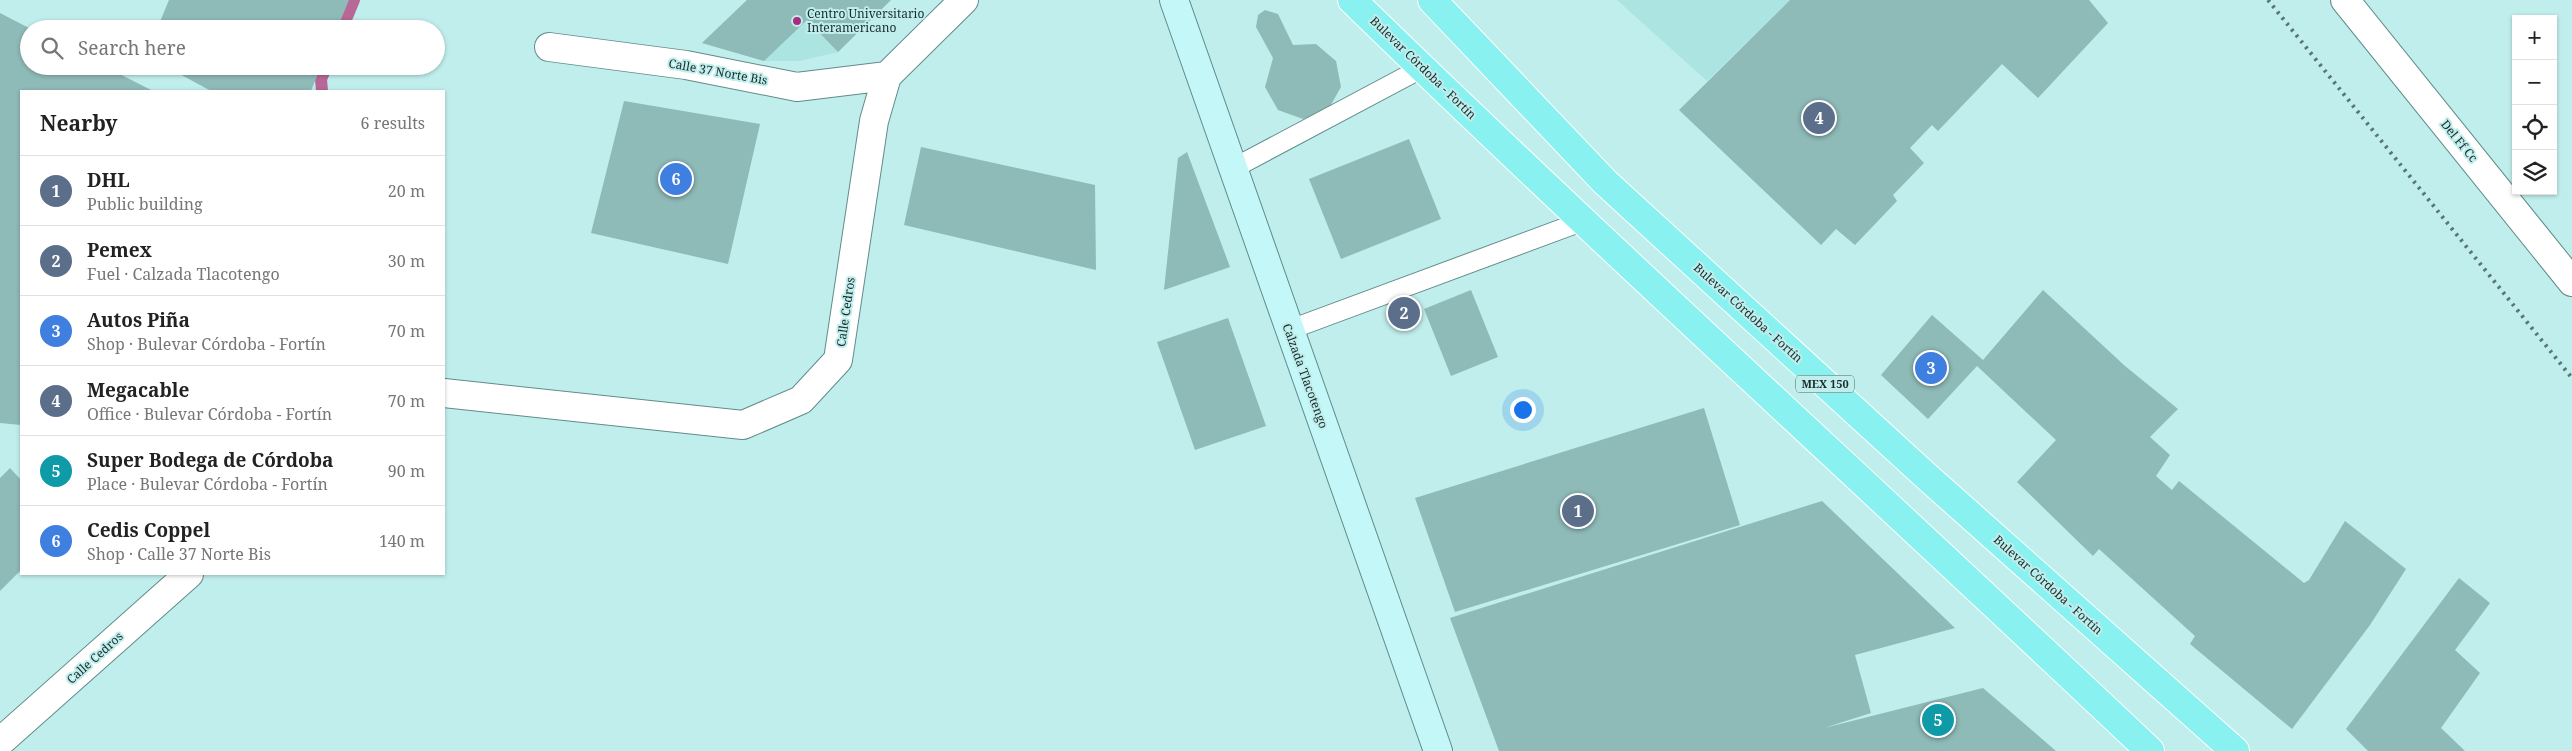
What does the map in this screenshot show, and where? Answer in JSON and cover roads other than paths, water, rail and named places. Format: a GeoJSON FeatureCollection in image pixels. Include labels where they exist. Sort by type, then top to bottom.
{"type":"FeatureCollection","features":[{"type":"Feature","properties":{"kind":"main road","name":"Bulevar Córdoba - Fortín"},"geometry":{"type":"LineString","coordinates":[[1352,0],[1583,221],[1887,502],[2150,751]]}},
{"type":"Feature","properties":{"kind":"main road","name":"Bulevar Córdoba - Fortín"},"geometry":{"type":"LineString","coordinates":[[1432,0],[1605,182],[2222,747]]}},
{"type":"Feature","properties":{"kind":"street","name":"Calle Cedros"},"geometry":{"type":"LineString","coordinates":[[445,393],[743,425],[801,400],[838,360],[874,122],[887,76],[964,0]]}},
{"type":"Feature","properties":{"kind":"street","name":"Calzada Tlacotengo"},"geometry":{"type":"LineString","coordinates":[[1174,0],[1232,170],[1438,751]]}},
{"type":"Feature","properties":{"kind":"street","name":"Del Ff Cc"},"geometry":{"type":"LineString","coordinates":[[2345,0],[2572,282]]}},
{"type":"Feature","properties":{"kind":"street","name":"Calle 37 Norte Bis"},"geometry":{"type":"LineString","coordinates":[[549,46],[686,64],[797,86],[887,76]]}},
{"type":"Feature","properties":{"kind":"street","name":"Calle Cedros"},"geometry":{"type":"LineString","coordinates":[[0,742],[188,575]]}},
{"type":"Feature","properties":{"kind":"lane"},"geometry":{"type":"LineString","coordinates":[[1232,170],[1422,68]]}},
{"type":"Feature","properties":{"kind":"lane"},"geometry":{"type":"LineString","coordinates":[[1289,330],[1583,221]]}},
{"type":"Feature","properties":{"kind":"waterway"},"geometry":{"type":"LineString","coordinates":[[346,20],[354,0]]}},
{"type":"Feature","properties":{"kind":"waterway"},"geometry":{"type":"LineString","coordinates":[[322,90],[321,79],[323,75]]}},
{"type":"Feature","properties":{"kind":"railway"},"geometry":{"type":"LineString","coordinates":[[2268,0],[2572,378]]}},
{"type":"Feature","properties":{"kind":"place","name":"Centro Universitario Interamericano"},"geometry":{"type":"Point","coordinates":[797,21]}},
{"type":"Feature","properties":{"kind":"place","name":"Megacable"},"geometry":{"type":"Point","coordinates":[1819,118]}},
{"type":"Feature","properties":{"kind":"place","name":"Cedis Coppel"},"geometry":{"type":"Point","coordinates":[676,179]}},
{"type":"Feature","properties":{"kind":"place","name":"Pemex"},"geometry":{"type":"Point","coordinates":[1404,313]}},
{"type":"Feature","properties":{"kind":"place","name":"Autos Piña"},"geometry":{"type":"Point","coordinates":[1931,368]}},
{"type":"Feature","properties":{"kind":"place","name":"DHL"},"geometry":{"type":"Point","coordinates":[1578,511]}},
{"type":"Feature","properties":{"kind":"place","name":"Super Bodega de Córdoba"},"geometry":{"type":"Point","coordinates":[1938,720]}}]}
